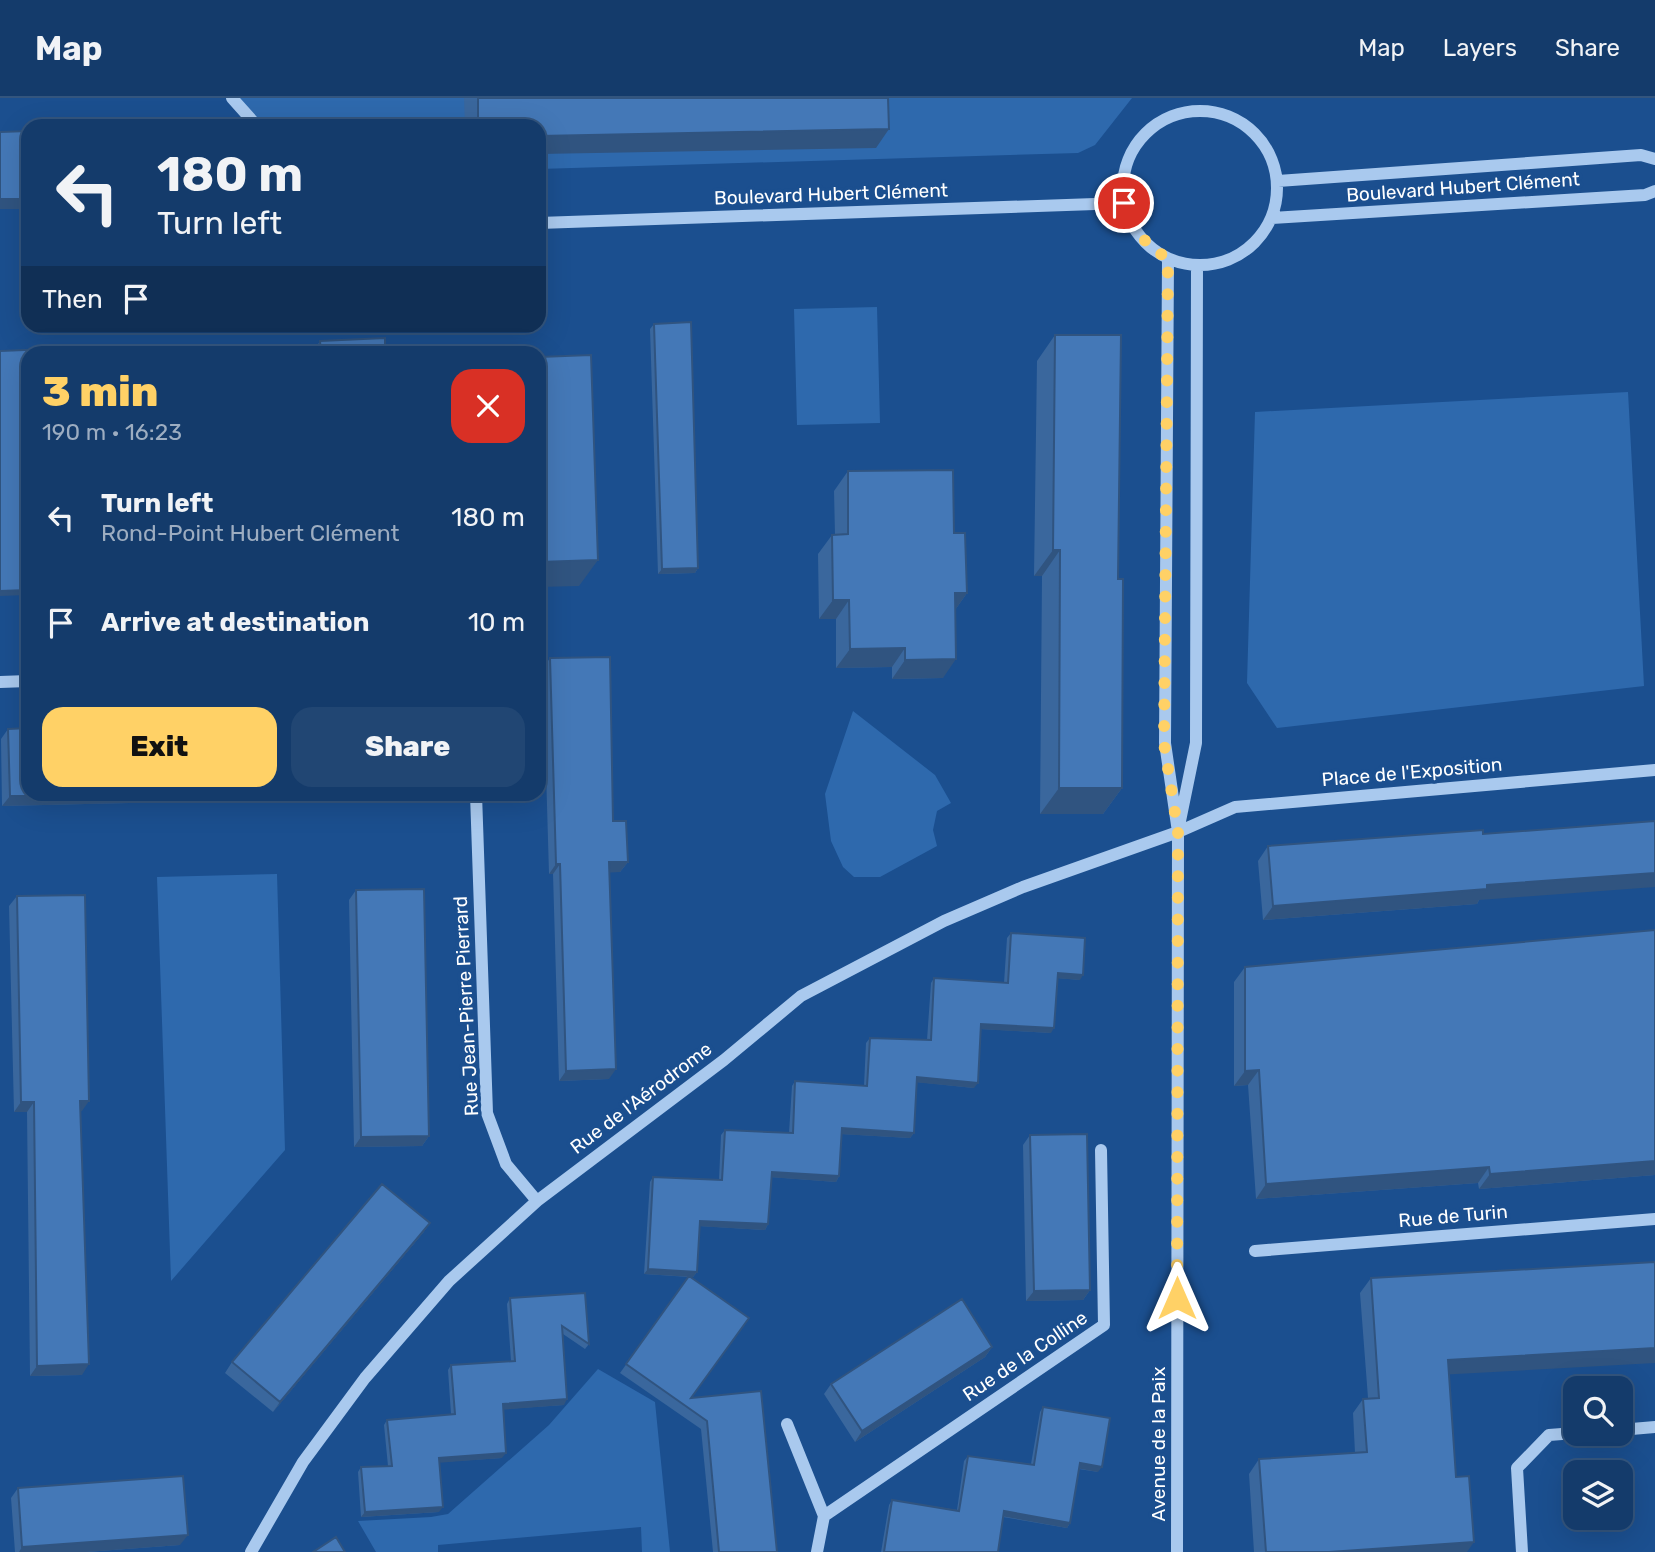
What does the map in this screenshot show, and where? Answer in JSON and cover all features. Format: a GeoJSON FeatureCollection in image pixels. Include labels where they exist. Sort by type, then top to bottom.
{"type":"FeatureCollection","features":[{"type":"Feature","properties":{"kind":"street"},"geometry":{"type":"LineString","coordinates":[[232,98],[251,119]]}},
{"type":"Feature","properties":{"kind":"street"},"geometry":{"type":"LineString","coordinates":[[1208,111],[1228,116],[1247,126],[1268,150],[1278,181],[1272,218],[1260,239],[1242,256],[1220,263],[1197,266],[1168,259],[1147,245],[1132,226],[1124,203],[1123,179],[1130,156],[1143,136],[1162,121],[1184,112],[1208,111]]}},
{"type":"Feature","properties":{"kind":"street","name":"Boulevard Hubert Clément"},"geometry":{"type":"LineString","coordinates":[[1278,181],[1641,155],[1655,159]]}},
{"type":"Feature","properties":{"kind":"street","name":"Boulevard Hubert Clément"},"geometry":{"type":"LineString","coordinates":[[1272,218],[1645,195],[1655,191]]}},
{"type":"Feature","properties":{"kind":"street","name":"Boulevard Hubert Clément"},"geometry":{"type":"LineString","coordinates":[[546,223],[1124,203]]}},
{"type":"Feature","properties":{"kind":"street","name":"Avenue de la Paix"},"geometry":{"type":"LineString","coordinates":[[1168,259],[1164,743],[1178,832],[1177,1552]]}},
{"type":"Feature","properties":{"kind":"street","name":"Avenue de la Paix"},"geometry":{"type":"LineString","coordinates":[[1178,832],[1196,743],[1197,266]]}},
{"type":"Feature","properties":{"kind":"street"},"geometry":{"type":"LineString","coordinates":[[0,682],[21,681]]}},
{"type":"Feature","properties":{"kind":"street","name":"Place de l'Exposition"},"geometry":{"type":"LineString","coordinates":[[1178,832],[1235,807],[1655,770]]}},
{"type":"Feature","properties":{"kind":"street","name":"Rue Jean-Pierre Pierrard"},"geometry":{"type":"LineString","coordinates":[[476,801],[487,1113],[506,1164],[537,1201]]}},
{"type":"Feature","properties":{"kind":"street","name":"Rue de l'Aérodrome"},"geometry":{"type":"LineString","coordinates":[[251,1552],[303,1462],[365,1378],[449,1281],[537,1201],[724,1060],[811,990],[944,921],[1023,887],[1178,832]]}},
{"type":"Feature","properties":{"kind":"street","name":"Rue de la Colline"},"geometry":{"type":"LineString","coordinates":[[824,1516],[1104,1325],[1101,1150]]}},
{"type":"Feature","properties":{"kind":"street","name":"Rue de Turin"},"geometry":{"type":"LineString","coordinates":[[1255,1251],[1655,1219]]}},
{"type":"Feature","properties":{"kind":"street"},"geometry":{"type":"LineString","coordinates":[[787,1424],[824,1516],[817,1552]]}},
{"type":"Feature","properties":{"kind":"street"},"geometry":{"type":"LineString","coordinates":[[1633,1429],[1655,1427]]}},
{"type":"Feature","properties":{"kind":"street"},"geometry":{"type":"LineString","coordinates":[[1522,1552],[1517,1468],[1549,1435],[1563,1434]]}},
{"type":"Feature","properties":{"kind":"shaded area"},"geometry":{"type":"Polygon","coordinates":[[[232,98],[1132,98],[1095,145],[1078,153],[546,169],[546,119],[251,119],[232,98]]]}},
{"type":"Feature","properties":{"kind":"shaded area"},"geometry":{"type":"Polygon","coordinates":[[[877,307],[880,423],[797,425],[794,309],[877,307]]]}},
{"type":"Feature","properties":{"kind":"shaded area"},"geometry":{"type":"Polygon","coordinates":[[[1628,392],[1644,686],[1277,728],[1247,683],[1255,412],[1628,392]]]}},
{"type":"Feature","properties":{"kind":"shaded area"},"geometry":{"type":"Polygon","coordinates":[[[853,711],[935,775],[951,803],[937,811],[933,830],[937,846],[880,877],[854,877],[843,867],[831,841],[825,794],[853,711]]]}},
{"type":"Feature","properties":{"kind":"shaded area"},"geometry":{"type":"Polygon","coordinates":[[[277,874],[285,1150],[171,1281],[157,877],[277,874]]]}},
{"type":"Feature","properties":{"kind":"shaded area"},"geometry":{"type":"Polygon","coordinates":[[[598,1369],[655,1402],[670,1552],[642,1552],[641,1527],[438,1545],[438,1552],[376,1552],[358,1521],[448,1514],[549,1425],[598,1369]]]}},
{"type":"Feature","properties":{"kind":"building"},"geometry":{"type":"Polygon","coordinates":[[[478,98],[888,98],[889,129],[546,136],[546,119],[478,119],[478,98]]]}},
{"type":"Feature","properties":{"kind":"building"},"geometry":{"type":"Polygon","coordinates":[[[21,131],[21,199],[0,199],[0,132],[21,131]]]}},
{"type":"Feature","properties":{"kind":"building"},"geometry":{"type":"Polygon","coordinates":[[[691,322],[698,568],[662,569],[654,324],[691,322]]]}},
{"type":"Feature","properties":{"kind":"building"},"geometry":{"type":"Polygon","coordinates":[[[1055,335],[1121,335],[1118,579],[1123,579],[1122,788],[1059,788],[1060,550],[1053,550],[1055,335]]]}},
{"type":"Feature","properties":{"kind":"building"},"geometry":{"type":"Polygon","coordinates":[[[385,338],[385,346],[320,346],[320,341],[385,338]]]}},
{"type":"Feature","properties":{"kind":"building"},"geometry":{"type":"Polygon","coordinates":[[[21,350],[21,590],[0,591],[0,351],[21,350]]]}},
{"type":"Feature","properties":{"kind":"building"},"geometry":{"type":"Polygon","coordinates":[[[591,355],[598,560],[546,562],[546,357],[591,355]]]}},
{"type":"Feature","properties":{"kind":"building"},"geometry":{"type":"Polygon","coordinates":[[[953,470],[954,533],[965,533],[967,593],[955,593],[956,659],[905,660],[905,648],[850,649],[849,600],[833,600],[832,535],[848,534],[848,471],[953,470]]]}},
{"type":"Feature","properties":{"kind":"building"},"geometry":{"type":"Polygon","coordinates":[[[610,657],[613,821],[626,821],[628,862],[609,862],[616,1069],[566,1071],[550,658],[610,657]]]}},
{"type":"Feature","properties":{"kind":"building"},"geometry":{"type":"Polygon","coordinates":[[[21,728],[21,796],[10,796],[8,729],[21,728]]]}},
{"type":"Feature","properties":{"kind":"building"},"geometry":{"type":"Polygon","coordinates":[[[1655,821],[1655,873],[1487,885],[1487,889],[1273,906],[1268,846],[1483,830],[1483,834],[1655,821]]]}},
{"type":"Feature","properties":{"kind":"building"},"geometry":{"type":"Polygon","coordinates":[[[424,889],[429,1136],[361,1137],[356,890],[424,889]]]}},
{"type":"Feature","properties":{"kind":"building"},"geometry":{"type":"Polygon","coordinates":[[[85,895],[89,1101],[80,1101],[89,1364],[37,1366],[34,1102],[21,1102],[17,896],[85,895]]]}},
{"type":"Feature","properties":{"kind":"building"},"geometry":{"type":"Polygon","coordinates":[[[1655,930],[1655,1161],[1490,1174],[1489,1167],[1266,1184],[1259,1070],[1245,1071],[1245,967],[1655,930]]]}},
{"type":"Feature","properties":{"kind":"building"},"geometry":{"type":"Polygon","coordinates":[[[1011,933],[1085,938],[1083,975],[1058,973],[1054,1028],[981,1024],[978,1083],[917,1077],[914,1133],[842,1128],[839,1176],[772,1172],[768,1224],[700,1221],[697,1272],[648,1269],[653,1177],[722,1180],[725,1130],[793,1133],[795,1081],[867,1086],[870,1038],[931,1040],[934,978],[1008,983],[1011,933]]]}},
{"type":"Feature","properties":{"kind":"building"},"geometry":{"type":"Polygon","coordinates":[[[1087,1134],[1090,1290],[1034,1291],[1030,1135],[1087,1134]]]}},
{"type":"Feature","properties":{"kind":"building"},"geometry":{"type":"Polygon","coordinates":[[[382,1184],[430,1223],[280,1402],[232,1362],[382,1184]]]}},
{"type":"Feature","properties":{"kind":"building"},"geometry":{"type":"Polygon","coordinates":[[[1655,1262],[1655,1348],[1448,1360],[1456,1477],[1469,1476],[1474,1542],[1329,1552],[1266,1552],[1259,1459],[1367,1452],[1363,1399],[1379,1398],[1371,1278],[1655,1262]]]}},
{"type":"Feature","properties":{"kind":"building"},"geometry":{"type":"Polygon","coordinates":[[[689,1276],[749,1318],[691,1398],[761,1391],[777,1552],[719,1552],[707,1421],[626,1364],[689,1276]]]}},
{"type":"Feature","properties":{"kind":"building"},"geometry":{"type":"Polygon","coordinates":[[[585,1293],[589,1344],[562,1326],[567,1399],[503,1404],[506,1453],[439,1458],[443,1507],[365,1512],[361,1467],[392,1466],[387,1420],[455,1414],[451,1365],[515,1361],[510,1298],[585,1293]]]}},
{"type":"Feature","properties":{"kind":"building"},"geometry":{"type":"Polygon","coordinates":[[[962,1299],[992,1347],[862,1431],[831,1384],[962,1299]]]}},
{"type":"Feature","properties":{"kind":"building"},"geometry":{"type":"Polygon","coordinates":[[[1043,1407],[1110,1418],[1102,1467],[1080,1463],[1070,1523],[1004,1511],[998,1552],[884,1552],[892,1500],[959,1511],[968,1456],[1034,1465],[1043,1407]]]}},
{"type":"Feature","properties":{"kind":"building"},"geometry":{"type":"Polygon","coordinates":[[[183,1476],[188,1535],[22,1547],[18,1488],[183,1476]]]}},
{"type":"Feature","properties":{"kind":"building"},"geometry":{"type":"Polygon","coordinates":[[[336,1537],[345,1552],[313,1552],[336,1537]]]}},
{"type":"Feature","properties":{"kind":"route"},"geometry":{"type":"LineString","coordinates":[[1124,203],[1132,226],[1147,245],[1168,259],[1164,743],[1178,832],[1177,1298]]}}]}
